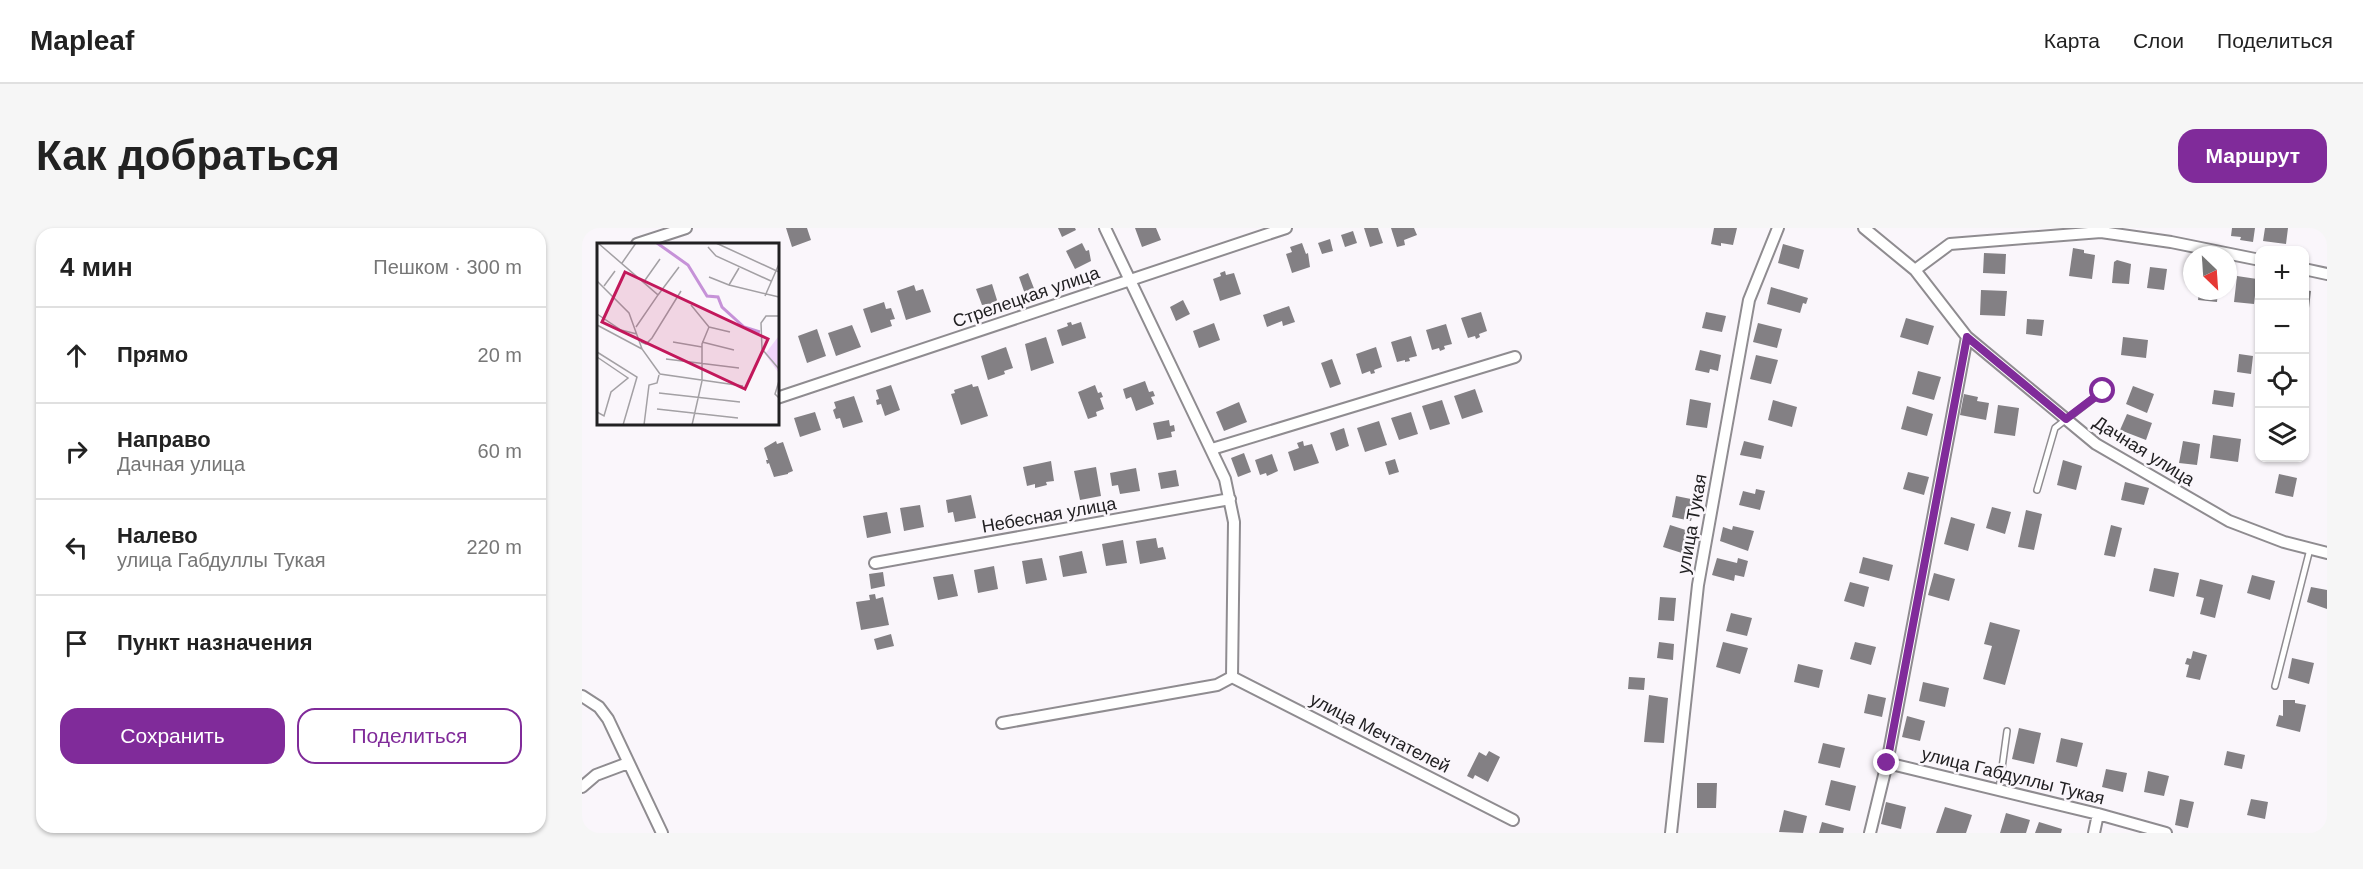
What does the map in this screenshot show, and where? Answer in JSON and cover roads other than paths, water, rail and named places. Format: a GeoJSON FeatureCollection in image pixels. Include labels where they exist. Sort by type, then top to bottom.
{"type":"FeatureCollection","features":[{"type":"Feature","properties":{"kind":"street"},"geometry":{"type":"LineString","coordinates":[[640,243],[686,228]]}},
{"type":"Feature","properties":{"kind":"street"},"geometry":{"type":"LineString","coordinates":[[1002,723],[1217,685],[1232,677],[1234,522],[1225,479],[1105,228]]}},
{"type":"Feature","properties":{"kind":"street","name":"Стрелецкая улица"},"geometry":{"type":"LineString","coordinates":[[778,398],[1286,228]]}},
{"type":"Feature","properties":{"kind":"street","name":"улица Тукая"},"geometry":{"type":"LineString","coordinates":[[1671,833],[1698,585],[1749,300],[1778,228]]}},
{"type":"Feature","properties":{"kind":"street","name":"Дачная улица"},"geometry":{"type":"LineString","coordinates":[[1864,228],[1915,270],[1967,337],[2096,444],[2229,521],[2284,542],[2327,553]]}},
{"type":"Feature","properties":{"kind":"street"},"geometry":{"type":"LineString","coordinates":[[1915,270],[1950,244],[2101,232],[2171,242],[2255,259]]}},
{"type":"Feature","properties":{"kind":"street"},"geometry":{"type":"LineString","coordinates":[[2309,270],[2327,274]]}},
{"type":"Feature","properties":{"kind":"street"},"geometry":{"type":"LineString","coordinates":[[1870,833],[1887,763],[1967,337]]}},
{"type":"Feature","properties":{"kind":"street"},"geometry":{"type":"LineString","coordinates":[[1212,449],[1515,357]]}},
{"type":"Feature","properties":{"kind":"street","name":"Небесная улица"},"geometry":{"type":"LineString","coordinates":[[875,563],[1230,499]]}},
{"type":"Feature","properties":{"kind":"street","name":"улица Мечтателей"},"geometry":{"type":"LineString","coordinates":[[1232,677],[1513,820]]}},
{"type":"Feature","properties":{"kind":"street"},"geometry":{"type":"LineString","coordinates":[[582,696],[599,707],[608,719],[662,833]]}},
{"type":"Feature","properties":{"kind":"street"},"geometry":{"type":"LineString","coordinates":[[582,787],[596,776],[628,763]]}},
{"type":"Feature","properties":{"kind":"street","name":"улица Габдуллы Тукая"},"geometry":{"type":"LineString","coordinates":[[1887,763],[2098,814],[2166,833]]}},
{"type":"Feature","properties":{"kind":"street"},"geometry":{"type":"LineString","coordinates":[[2094,833],[2098,814]]}},
{"type":"Feature","properties":{"kind":"lane"},"geometry":{"type":"LineString","coordinates":[[2037,490],[2055,428],[2103,391]]}},
{"type":"Feature","properties":{"kind":"lane"},"geometry":{"type":"LineString","coordinates":[[2275,686],[2310,549]]}},
{"type":"Feature","properties":{"kind":"lane"},"geometry":{"type":"LineString","coordinates":[[1999,790],[2007,731]]}}]}
